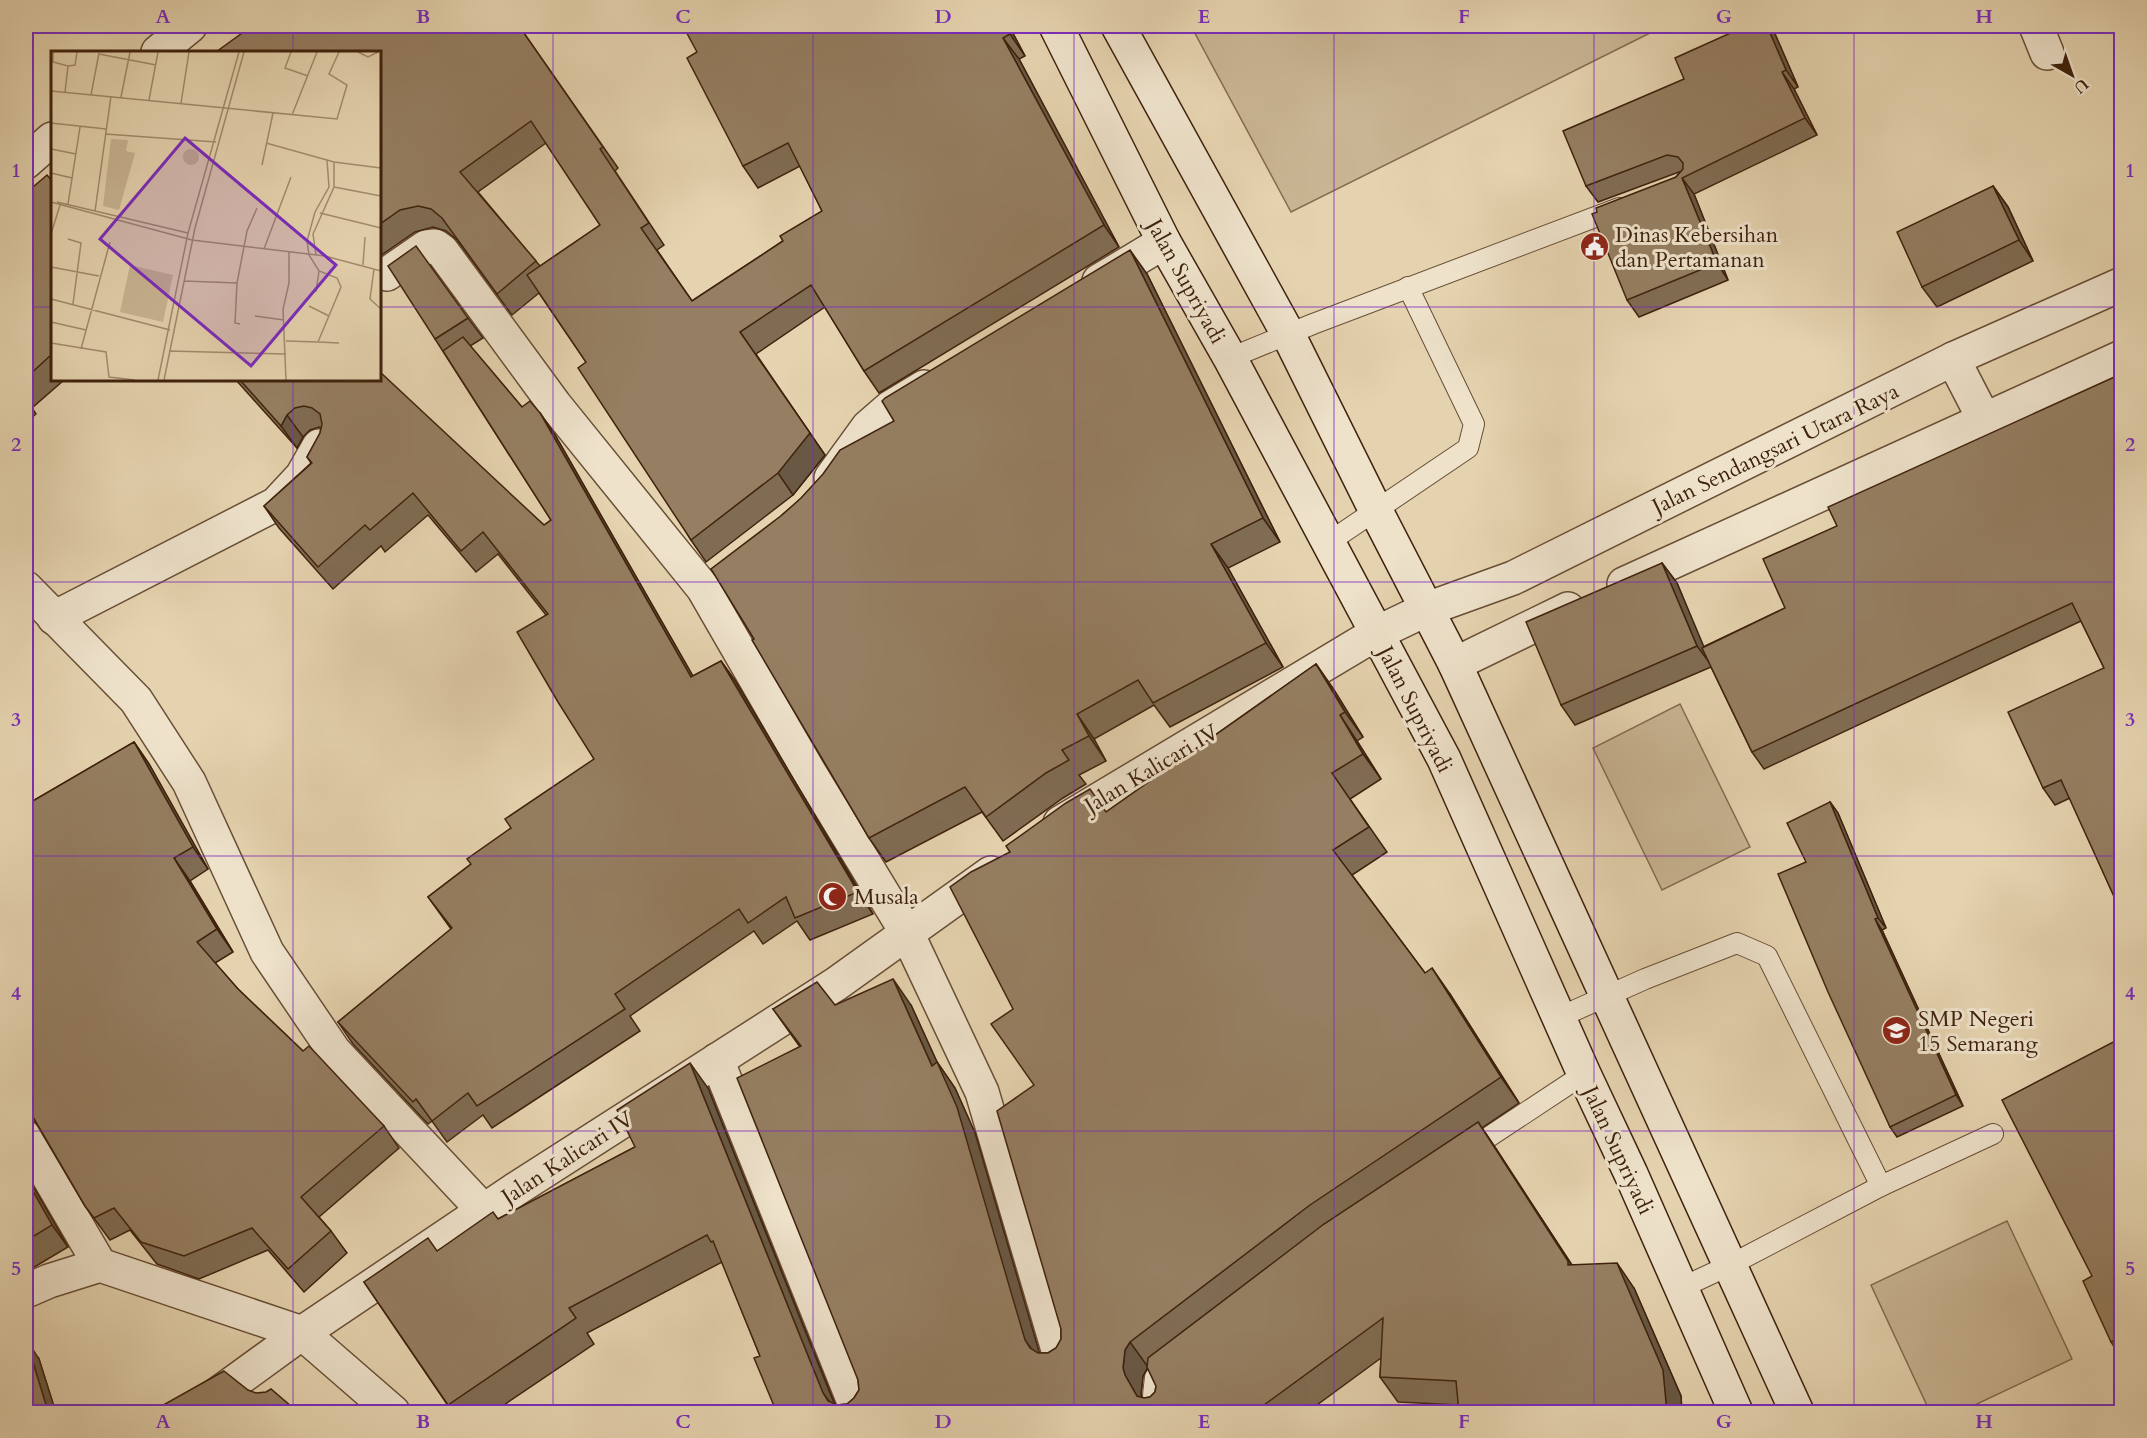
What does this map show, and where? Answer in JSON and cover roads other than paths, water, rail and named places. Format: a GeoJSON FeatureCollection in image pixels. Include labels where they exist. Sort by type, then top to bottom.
{"type":"FeatureCollection","features":[{"type":"Feature","properties":{"kind":"street"},"geometry":{"type":"LineString","coordinates":[[159,51],[190,26]]}},
{"type":"Feature","properties":{"kind":"street","name":"Jalan Supriyadi"},"geometry":{"type":"LineString","coordinates":[[1056,26],[1164,242],[1230,358],[1444,759],[1736,1413]]}},
{"type":"Feature","properties":{"kind":"street"},"geometry":{"type":"LineString","coordinates":[[1118,26],[1288,334],[1376,512],[1455,664],[1797,1413]]}},
{"type":"Feature","properties":{"kind":"street"},"geometry":{"type":"LineString","coordinates":[[26,162],[51,140]]}},
{"type":"Feature","properties":{"kind":"street"},"geometry":{"type":"LineString","coordinates":[[1073,297],[1164,242]]}},
{"type":"Feature","properties":{"kind":"street"},"geometry":{"type":"LineString","coordinates":[[387,274],[426,247],[435,246],[442,251],[555,405],[713,581],[808,771],[907,933],[982,1092],[1062,1360]]}},
{"type":"Feature","properties":{"kind":"street","name":"Jalan Sendangsari Utara Raya"},"geometry":{"type":"LineString","coordinates":[[1377,633],[1427,609],[1513,578],[1953,359],[2121,284]]}},
{"type":"Feature","properties":{"kind":"street"},"geometry":{"type":"LineString","coordinates":[[1455,664],[1535,624],[2121,357]]}},
{"type":"Feature","properties":{"kind":"street"},"geometry":{"type":"LineString","coordinates":[[1953,359],[1984,421]]}},
{"type":"Feature","properties":{"kind":"street"},"geometry":{"type":"LineString","coordinates":[[812,501],[825,487],[867,427],[891,407],[951,370]]}},
{"type":"Feature","properties":{"kind":"street"},"geometry":{"type":"LineString","coordinates":[[54,618],[276,504],[302,476],[319,446]]}},
{"type":"Feature","properties":{"kind":"street"},"geometry":{"type":"LineString","coordinates":[[26,588],[136,700],[189,782],[267,952],[334,1051],[484,1211]]}},
{"type":"Feature","properties":{"kind":"street","name":"Jalan Kalicari IV"},"geometry":{"type":"LineString","coordinates":[[193,1413],[302,1333],[484,1211],[836,984],[1074,813],[1377,633]]}},
{"type":"Feature","properties":{"kind":"street"},"geometry":{"type":"LineString","coordinates":[[717,1060],[858,1413]]}},
{"type":"Feature","properties":{"kind":"street"},"geometry":{"type":"LineString","coordinates":[[26,1138],[100,1265]]}},
{"type":"Feature","properties":{"kind":"street"},"geometry":{"type":"LineString","coordinates":[[26,1291],[49,1281],[100,1265],[302,1333],[393,1413]]}},
{"type":"Feature","properties":{"kind":"street"},"geometry":{"type":"LineString","coordinates":[[242,1379],[268,1399]]}},
{"type":"Feature","properties":{"kind":"lane"},"geometry":{"type":"LineString","coordinates":[[1230,358],[1639,200]]}},
{"type":"Feature","properties":{"kind":"lane"},"geometry":{"type":"LineString","coordinates":[[1329,542],[1468,448],[1474,424],[1408,288]]}},
{"type":"Feature","properties":{"kind":"lane"},"geometry":{"type":"LineString","coordinates":[[1560,1017],[1645,979],[1737,943],[1767,956],[1881,1186]]}},
{"type":"Feature","properties":{"kind":"lane"},"geometry":{"type":"LineString","coordinates":[[1455,1160],[1584,1074]]}},
{"type":"Feature","properties":{"kind":"lane"},"geometry":{"type":"LineString","coordinates":[[1681,1288],[1881,1186],[1993,1134]]}},
{"type":"Feature","properties":{"kind":"lane"},"geometry":{"type":"LineString","coordinates":[[1162,1413],[1153,1395],[1155,1377],[1184,1355]]}},
{"type":"Feature","properties":{"kind":"place","name":"Dinas Kebersihan dan Pertamanan"},"geometry":{"type":"Point","coordinates":[1594,247]}},
{"type":"Feature","properties":{"kind":"place","name":"Musala"},"geometry":{"type":"Point","coordinates":[833,896]}},
{"type":"Feature","properties":{"kind":"place","name":"SMP Negeri 15 Semarang"},"geometry":{"type":"Point","coordinates":[1897,1031]}}]}
